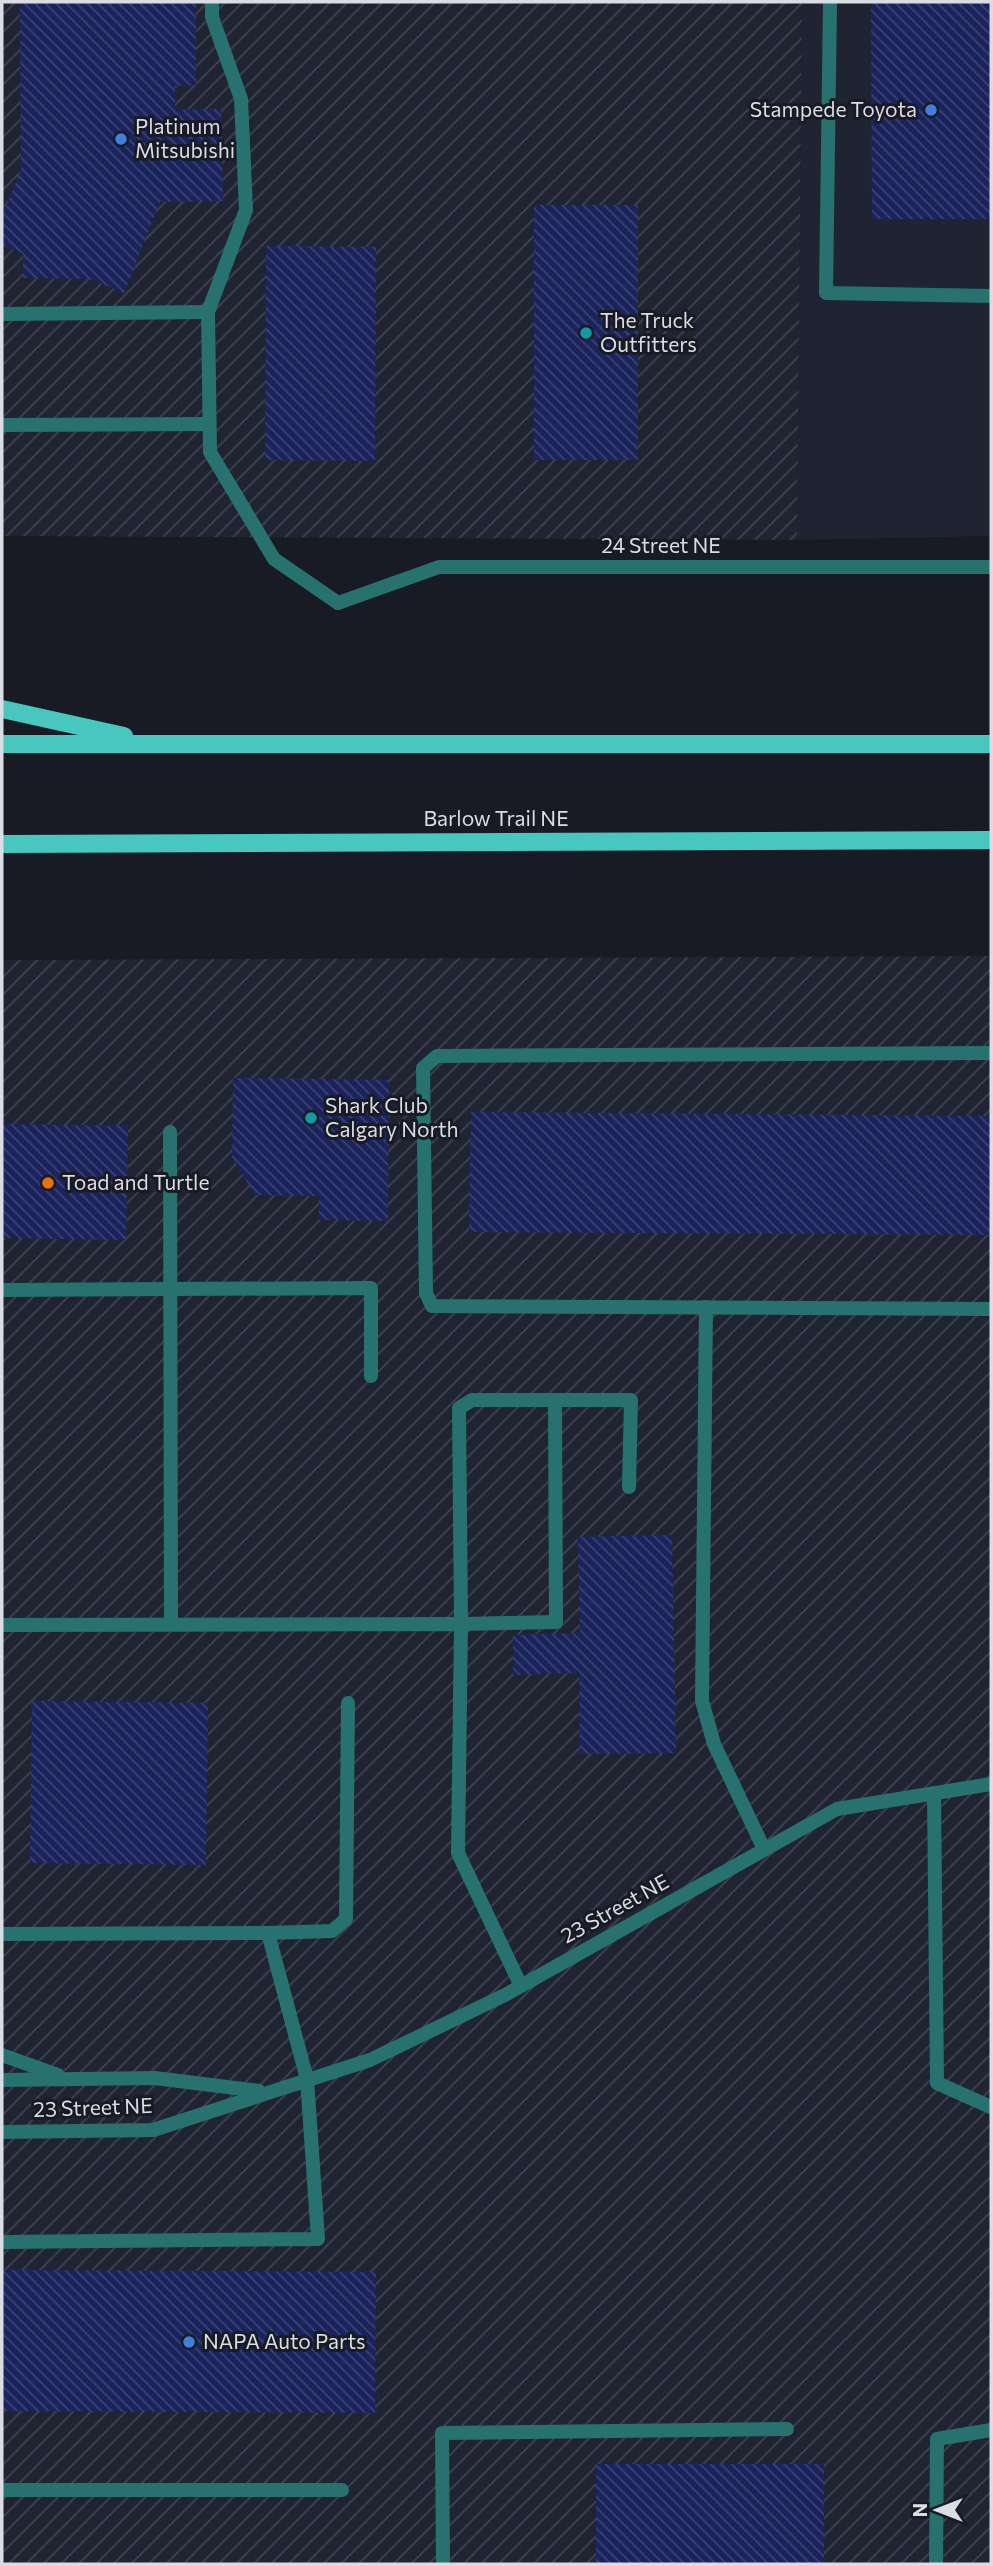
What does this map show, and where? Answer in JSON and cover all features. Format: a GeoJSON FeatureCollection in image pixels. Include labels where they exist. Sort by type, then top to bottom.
{"type":"FeatureCollection","features":[{"type":"Feature","properties":{"kind":"main road"},"geometry":{"type":"LineString","coordinates":[[2,709],[155,743]]}},
{"type":"Feature","properties":{"kind":"main road"},"geometry":{"type":"LineString","coordinates":[[2,744],[991,744]]}},
{"type":"Feature","properties":{"kind":"main road","name":"Barlow Trail NE"},"geometry":{"type":"LineString","coordinates":[[2,845],[991,839]]}},
{"type":"Feature","properties":{"kind":"street"},"geometry":{"type":"LineString","coordinates":[[2,425],[208,424],[208,312],[246,210],[241,99],[212,18],[212,2]]}},
{"type":"Feature","properties":{"kind":"street"},"geometry":{"type":"LineString","coordinates":[[830,2],[826,293],[991,296]]}},
{"type":"Feature","properties":{"kind":"street"},"geometry":{"type":"LineString","coordinates":[[2,314],[208,312]]}},
{"type":"Feature","properties":{"kind":"street","name":"24 Street NE"},"geometry":{"type":"LineString","coordinates":[[208,424],[209,452],[274,559],[338,603],[439,567],[991,567]]}},
{"type":"Feature","properties":{"kind":"street"},"geometry":{"type":"LineString","coordinates":[[991,1053],[437,1056],[423,1068],[426,1293],[432,1306],[991,1309]]}},
{"type":"Feature","properties":{"kind":"street"},"geometry":{"type":"LineString","coordinates":[[170,1132],[172,1623]]}},
{"type":"Feature","properties":{"kind":"street"},"geometry":{"type":"LineString","coordinates":[[2,1290],[371,1288],[371,1376]]}},
{"type":"Feature","properties":{"kind":"street"},"geometry":{"type":"LineString","coordinates":[[706,1307],[702,1701],[714,1744],[764,1849]]}},
{"type":"Feature","properties":{"kind":"street"},"geometry":{"type":"LineString","coordinates":[[521,1986],[458,1853],[461,1624],[459,1408],[472,1400],[631,1400],[629,1487]]}},
{"type":"Feature","properties":{"kind":"street"},"geometry":{"type":"LineString","coordinates":[[2,1625],[556,1622],[555,1400]]}},
{"type":"Feature","properties":{"kind":"street"},"geometry":{"type":"LineString","coordinates":[[2,1934],[332,1931],[346,1919],[348,1703]]}},
{"type":"Feature","properties":{"kind":"street","name":"23 Street NE"},"geometry":{"type":"LineString","coordinates":[[2,2132],[153,2130],[370,2060],[521,1986],[837,1809],[991,1784]]}},
{"type":"Feature","properties":{"kind":"street"},"geometry":{"type":"LineString","coordinates":[[934,1793],[937,2083],[991,2106]]}},
{"type":"Feature","properties":{"kind":"street"},"geometry":{"type":"LineString","coordinates":[[2,2242],[318,2239],[307,2079],[268,1933]]}},
{"type":"Feature","properties":{"kind":"street"},"geometry":{"type":"LineString","coordinates":[[2,2055],[70,2079]]}},
{"type":"Feature","properties":{"kind":"street","name":"23 Street NE"},"geometry":{"type":"LineString","coordinates":[[2,2080],[155,2078],[264,2092]]}},
{"type":"Feature","properties":{"kind":"street"},"geometry":{"type":"LineString","coordinates":[[443,2564],[442,2432],[787,2429]]}},
{"type":"Feature","properties":{"kind":"street"},"geometry":{"type":"LineString","coordinates":[[936,2564],[937,2439],[991,2430]]}},
{"type":"Feature","properties":{"kind":"street"},"geometry":{"type":"LineString","coordinates":[[2,2490],[342,2490]]}},
{"type":"Feature","properties":{"kind":"shaded area"},"geometry":{"type":"Polygon","coordinates":[[[2,2],[802,2],[797,540],[2,536],[2,2]]]}},
{"type":"Feature","properties":{"kind":"shaded area"},"geometry":{"type":"Polygon","coordinates":[[[802,2],[991,2],[991,536],[797,540],[802,2]]]}},
{"type":"Feature","properties":{"kind":"shaded area"},"geometry":{"type":"Polygon","coordinates":[[[991,956],[991,2564],[2,2564],[2,960],[991,956]]]}},
{"type":"Feature","properties":{"kind":"building","name":"Platinum Mitsubishi"},"geometry":{"type":"Polygon","coordinates":[[[20,2],[196,2],[196,85],[175,86],[175,110],[221,109],[223,201],[160,202],[124,293],[90,279],[23,278],[23,254],[2,245],[2,217],[21,169],[20,2]]]}},
{"type":"Feature","properties":{"kind":"building","name":"Stampede Toyota"},"geometry":{"type":"Polygon","coordinates":[[[871,2],[991,2],[991,219],[872,219],[871,2]]]}},
{"type":"Feature","properties":{"kind":"building","name":"The Truck Outfitters"},"geometry":{"type":"Polygon","coordinates":[[[534,205],[638,205],[638,460],[534,460],[534,205]]]}},
{"type":"Feature","properties":{"kind":"building"},"geometry":{"type":"Polygon","coordinates":[[[266,246],[376,247],[375,461],[265,460],[266,246]]]}},
{"type":"Feature","properties":{"kind":"building","name":"Shark Club Calgary North"},"geometry":{"type":"Polygon","coordinates":[[[233,1078],[389,1080],[388,1221],[319,1220],[319,1196],[255,1195],[232,1157],[233,1078]]]}},
{"type":"Feature","properties":{"kind":"building"},"geometry":{"type":"Polygon","coordinates":[[[471,1112],[991,1116],[991,1235],[469,1232],[471,1112]]]}},
{"type":"Feature","properties":{"kind":"building"},"geometry":{"type":"Polygon","coordinates":[[[2,1124],[128,1126],[126,1240],[2,1238],[2,1124]]]}},
{"type":"Feature","properties":{"kind":"building"},"geometry":{"type":"Polygon","coordinates":[[[672,1535],[676,1753],[580,1754],[579,1673],[513,1675],[513,1635],[580,1633],[578,1537],[672,1535]]]}},
{"type":"Feature","properties":{"kind":"building"},"geometry":{"type":"Polygon","coordinates":[[[32,1701],[208,1703],[206,1865],[30,1863],[32,1701]]]}},
{"type":"Feature","properties":{"kind":"building","name":"NAPA Auto Parts"},"geometry":{"type":"Polygon","coordinates":[[[2,2270],[376,2272],[375,2413],[2,2411],[2,2270]]]}},
{"type":"Feature","properties":{"kind":"building"},"geometry":{"type":"Polygon","coordinates":[[[596,2464],[824,2464],[824,2564],[596,2564],[596,2464]]]}},
{"type":"Feature","properties":{"kind":"place","name":"Stampede Toyota"},"geometry":{"type":"Point","coordinates":[931,110]}},
{"type":"Feature","properties":{"kind":"place","name":"Platinum Mitsubishi"},"geometry":{"type":"Point","coordinates":[121,139]}},
{"type":"Feature","properties":{"kind":"place","name":"The Truck Outfitters"},"geometry":{"type":"Point","coordinates":[586,333]}},
{"type":"Feature","properties":{"kind":"place","name":"Shark Club Calgary North"},"geometry":{"type":"Point","coordinates":[311,1118]}},
{"type":"Feature","properties":{"kind":"place","name":"Toad and Turtle"},"geometry":{"type":"Point","coordinates":[48,1183]}},
{"type":"Feature","properties":{"kind":"place","name":"NAPA Auto Parts"},"geometry":{"type":"Point","coordinates":[189,2342]}}]}
